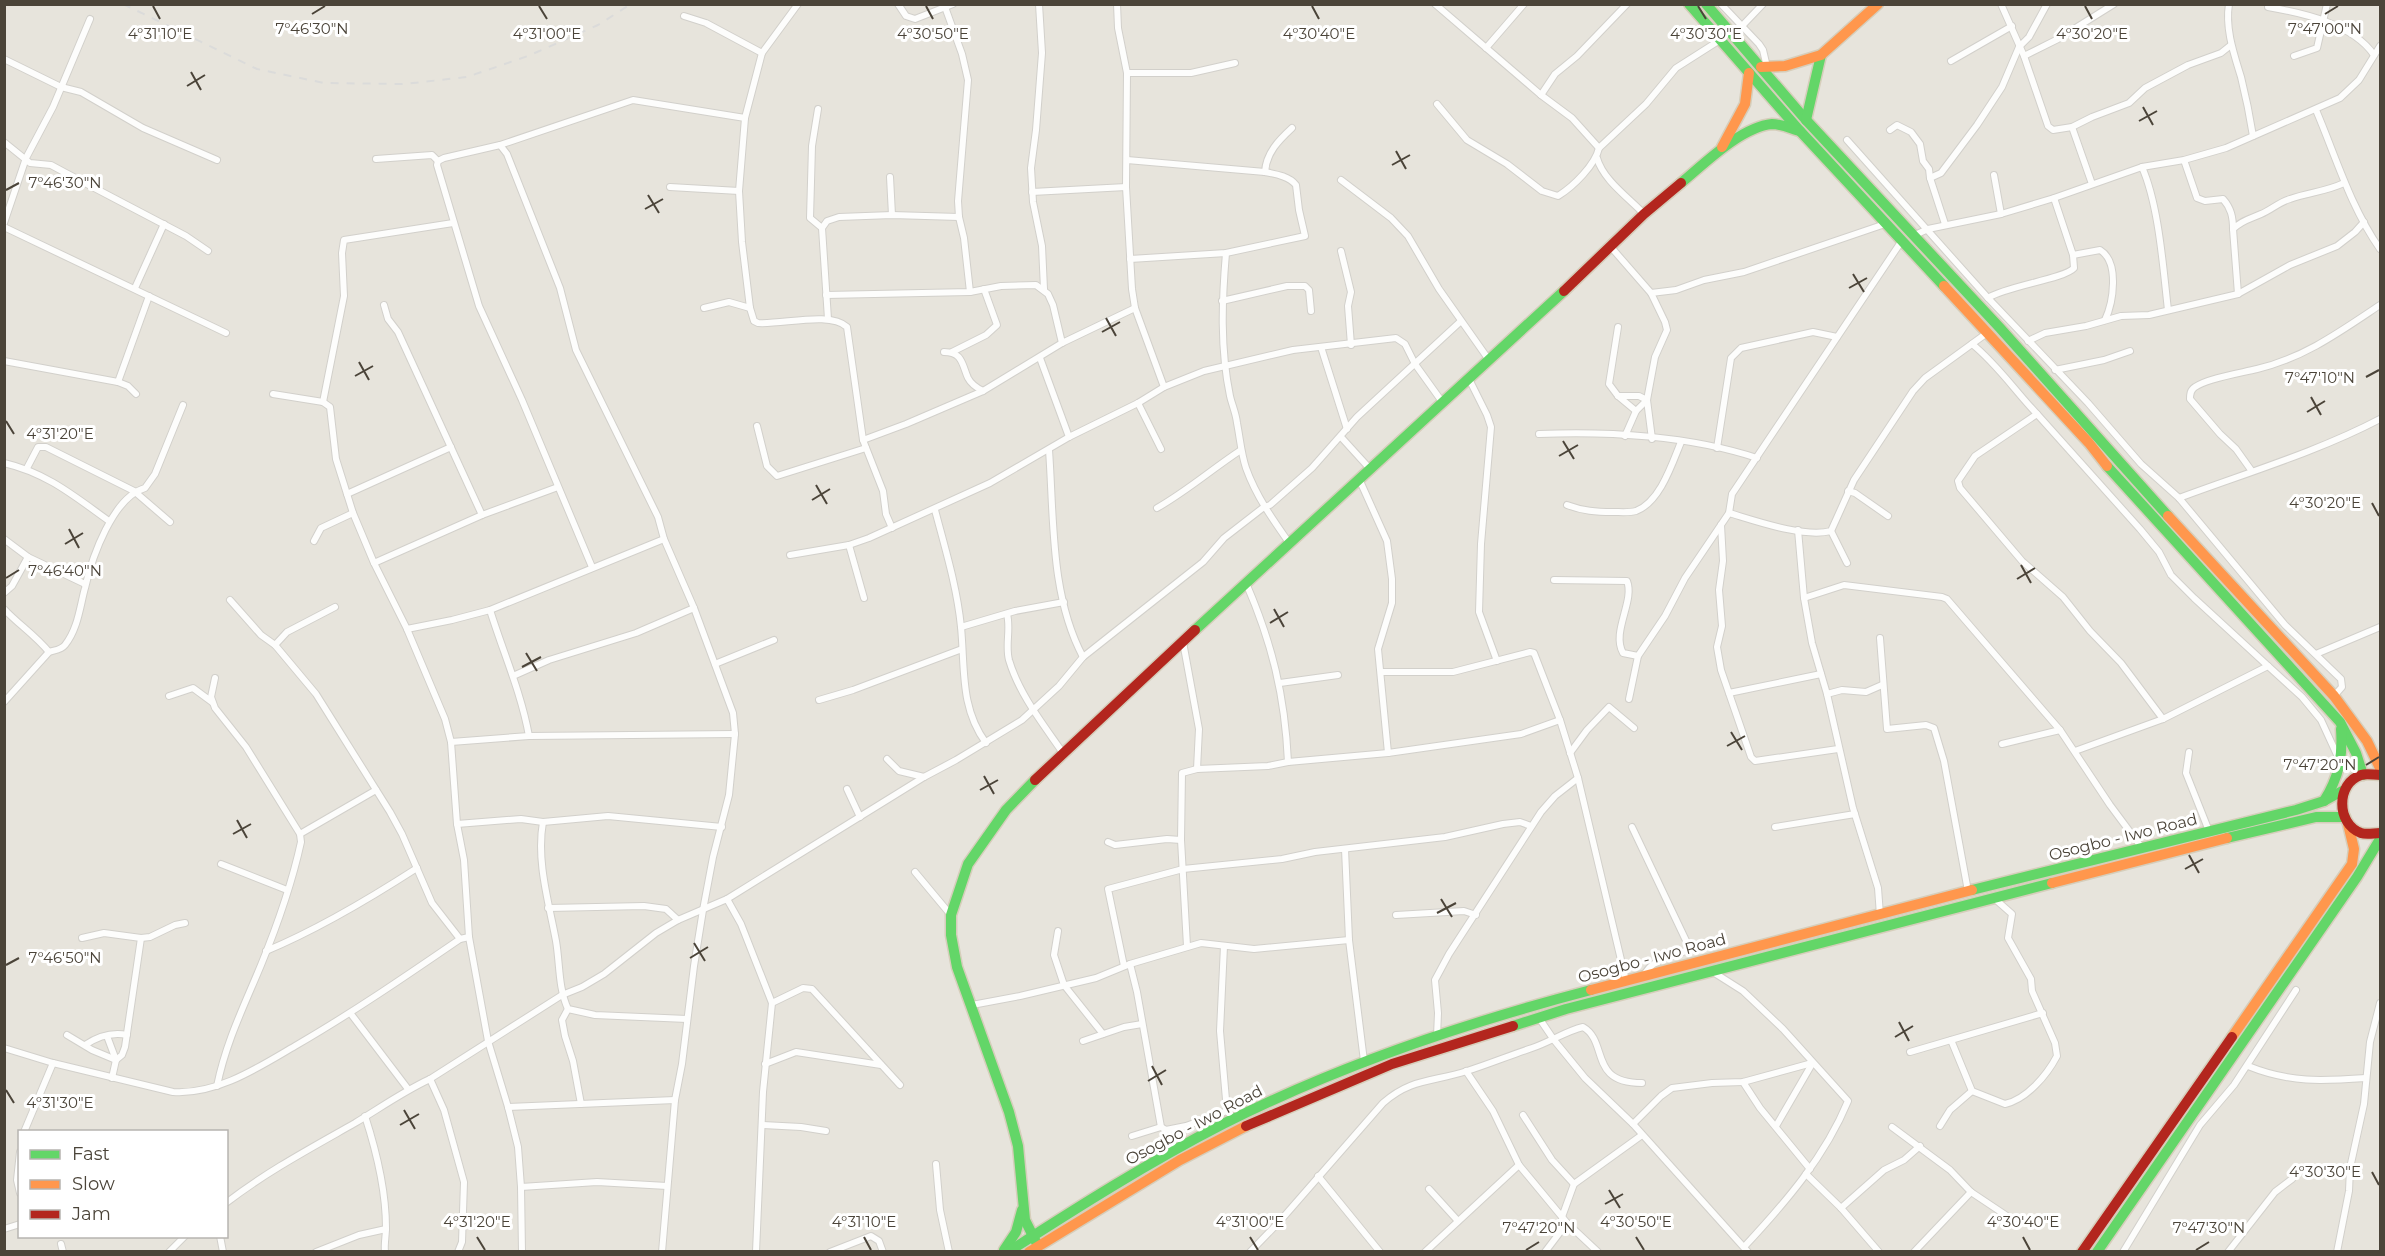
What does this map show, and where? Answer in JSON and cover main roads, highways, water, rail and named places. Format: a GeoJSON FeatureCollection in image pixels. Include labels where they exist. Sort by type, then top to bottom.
{"type":"FeatureCollection","features":[{"type":"Feature","properties":{"kind":"main road"},"geometry":{"type":"LineString","coordinates":[[1689,4],[1800,131],[2089,443],[2109,468],[2340,722],[2356,753],[2363,775],[2380,775]]}},
{"type":"Feature","properties":{"kind":"main road"},"geometry":{"type":"LineString","coordinates":[[1706,4],[1764,67],[1806,120],[1916,235],[2197,548],[2334,696],[2367,741],[2380,768]]}},
{"type":"Feature","properties":{"kind":"main road"},"geometry":{"type":"LineString","coordinates":[[1764,67],[1785,66],[1821,55],[1878,4]]}},
{"type":"Feature","properties":{"kind":"main road"},"geometry":{"type":"LineString","coordinates":[[1806,120],[1821,55]]}},
{"type":"Feature","properties":{"kind":"main road"},"geometry":{"type":"LineString","coordinates":[[1720,150],[1748,97],[1749,73]]}},
{"type":"Feature","properties":{"kind":"main road"},"geometry":{"type":"LineString","coordinates":[[1033,1245],[1023,1207],[1023,1176],[1018,1146],[1009,1112],[957,967],[951,935],[951,915],[958,887],[968,864],[985,838],[1019,795],[1063,753],[1246,583],[1371,471],[1644,214],[1720,150],[1762,126],[1774,124],[1800,131]]}},
{"type":"Feature","properties":{"kind":"main road"},"geometry":{"type":"LineString","coordinates":[[2109,468],[2117,458]]}},
{"type":"Feature","properties":{"kind":"main road"},"geometry":{"type":"LineString","coordinates":[[2324,801],[2337,781],[2342,766],[2340,722]]}},
{"type":"Feature","properties":{"kind":"main road"},"geometry":{"type":"LineString","coordinates":[[2367,741],[2380,750]]}},
{"type":"Feature","properties":{"kind":"main road","name":"Osogbo - Iwo Road"},"geometry":{"type":"LineString","coordinates":[[1033,1245],[1139,1170],[1231,1114],[1388,1052],[1500,1015],[1644,976],[2324,801],[2342,792],[2351,781],[2363,775]]}},
{"type":"Feature","properties":{"kind":"main road"},"geometry":{"type":"LineString","coordinates":[[2082,1251],[2352,864],[2354,849],[2342,811],[2342,792]]}},
{"type":"Feature","properties":{"kind":"main road","name":"Osogbo - Iwo Road"},"geometry":{"type":"LineString","coordinates":[[1008,1251],[1033,1245],[1240,1128],[1392,1064],[1539,1017],[2285,823],[2316,817],[2346,821],[2365,834],[2380,832]]}},
{"type":"Feature","properties":{"kind":"main road"},"geometry":{"type":"LineString","coordinates":[[2097,1251],[2357,877],[2380,839]]}},
{"type":"Feature","properties":{"kind":"main road"},"geometry":{"type":"LineString","coordinates":[[1388,1052],[1392,1064]]}},
{"type":"Feature","properties":{"kind":"main road"},"geometry":{"type":"LineString","coordinates":[[1003,1251],[1012,1239],[1023,1207]]}},
{"type":"Feature","properties":{"kind":"railway"},"geometry":{"type":"LineString","coordinates":[[123,4],[257,69],[324,83],[404,84],[467,77],[528,56],[598,25],[631,4]]}}]}
